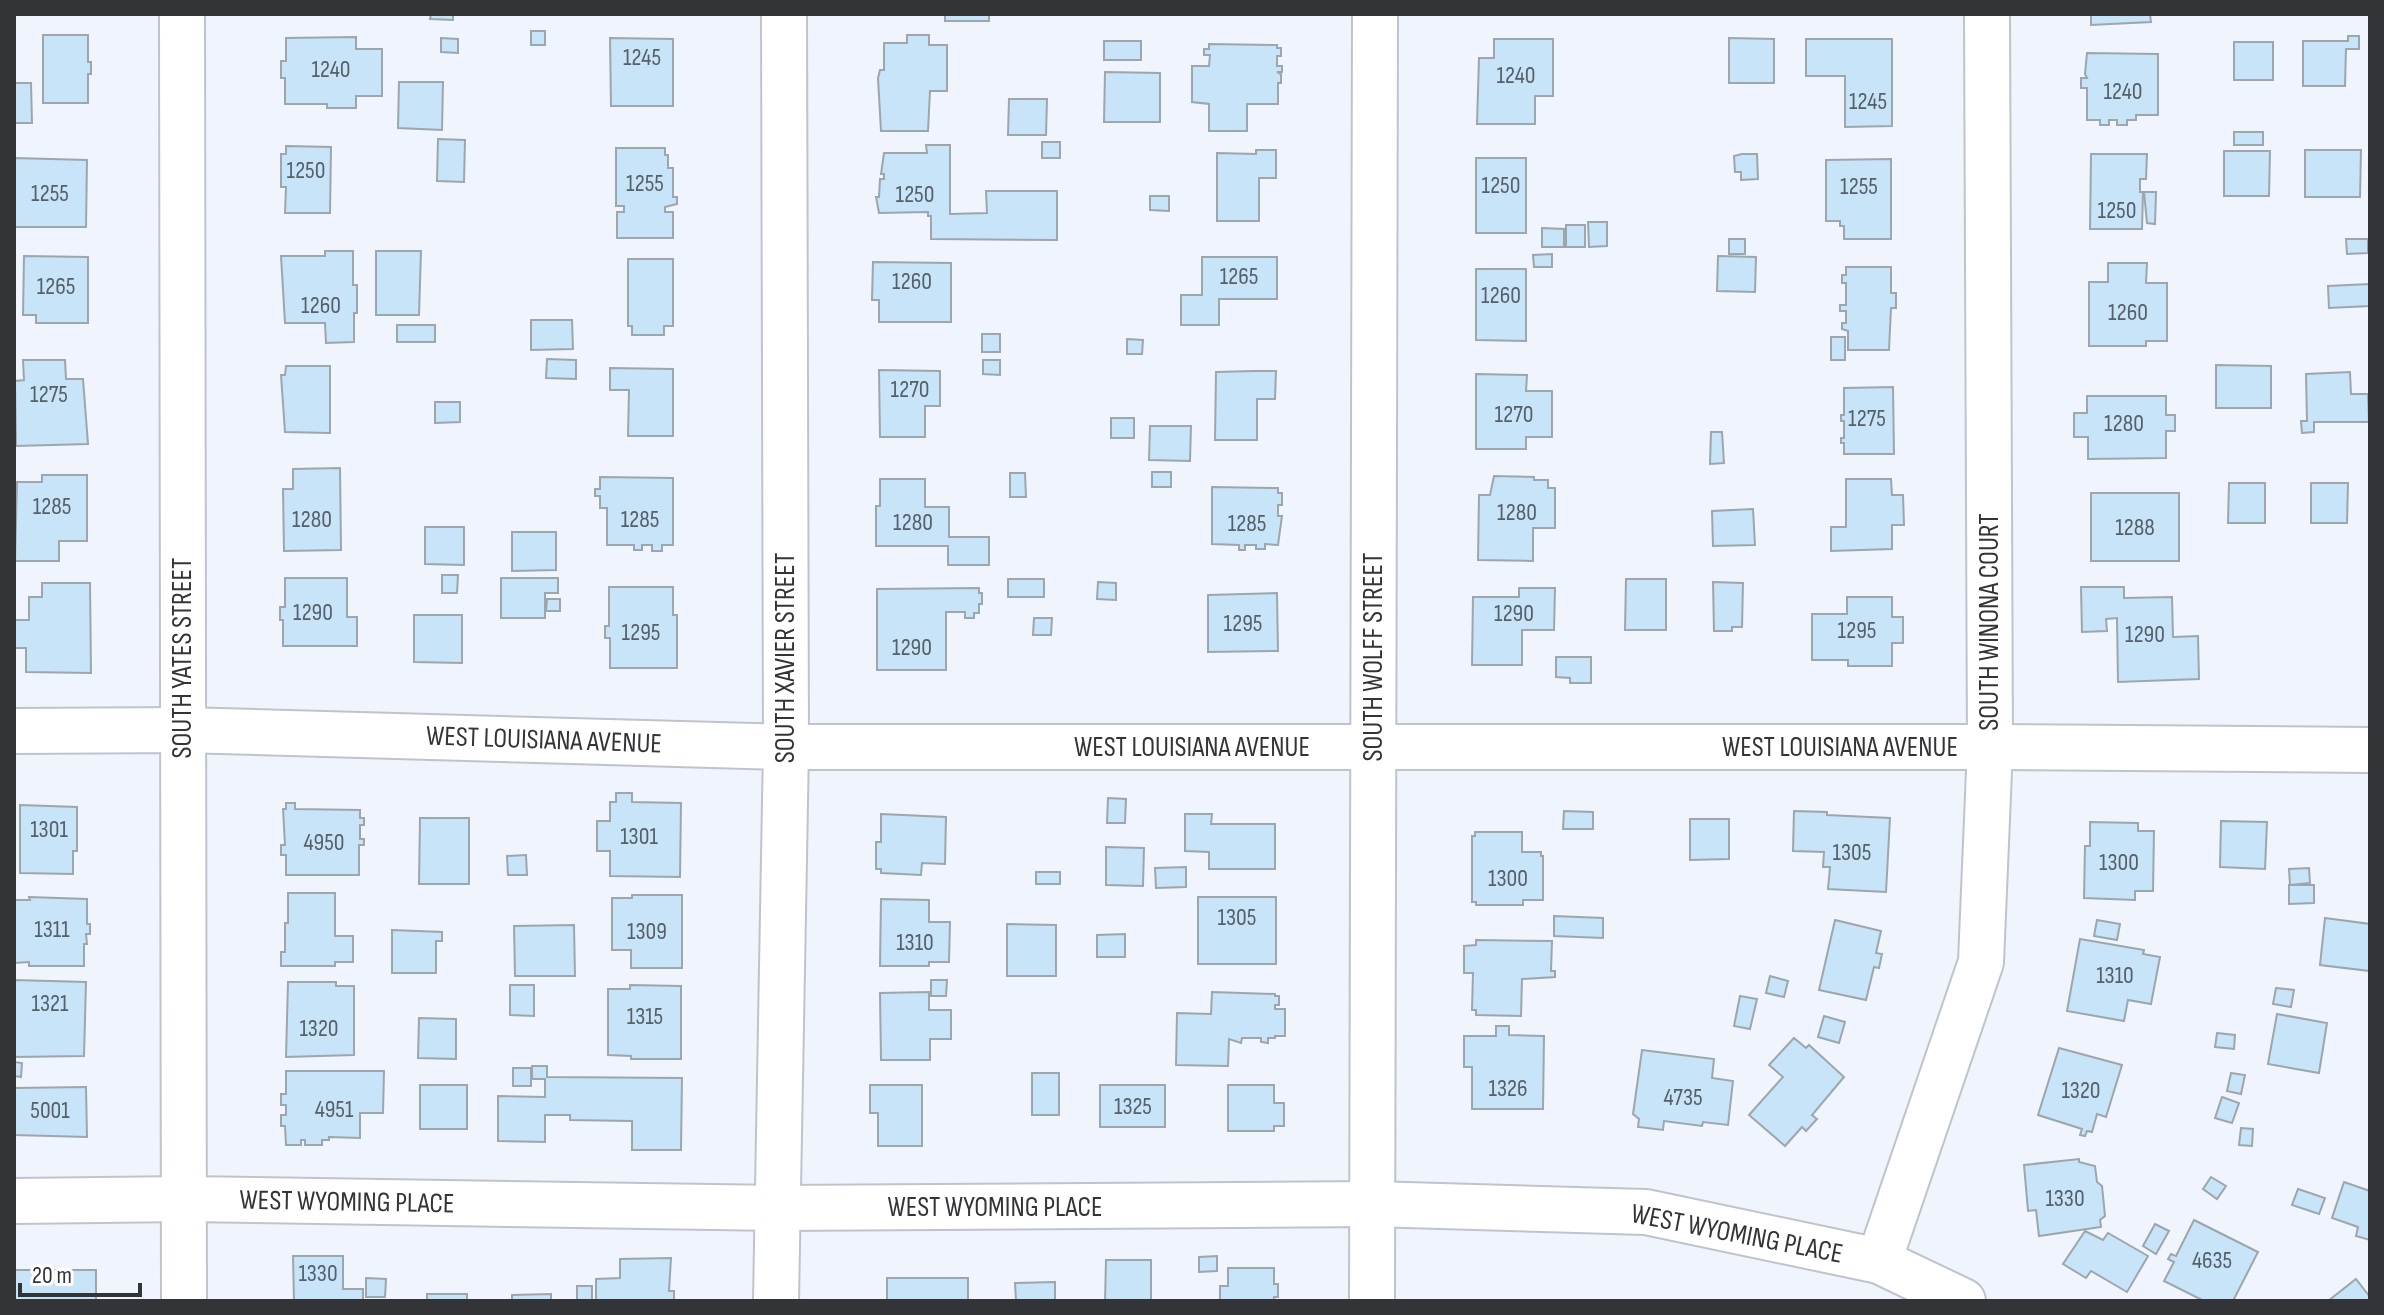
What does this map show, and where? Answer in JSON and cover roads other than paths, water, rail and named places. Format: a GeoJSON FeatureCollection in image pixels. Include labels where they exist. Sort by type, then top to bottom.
{"type":"FeatureCollection","features":[{"type":"Feature","properties":{"kind":"street","name":"SOUTH YATES STREET"},"geometry":{"type":"LineString","coordinates":[[182,14],[184,1301]]}},
{"type":"Feature","properties":{"kind":"street","name":"SOUTH XAVIER STREET"},"geometry":{"type":"LineString","coordinates":[[776,1301],[786,747],[784,14]]}},
{"type":"Feature","properties":{"kind":"street","name":"SOUTH WOLFF STREET"},"geometry":{"type":"LineString","coordinates":[[1372,1301],[1375,14]]}},
{"type":"Feature","properties":{"kind":"street","name":"SOUTH WINONA COURT"},"geometry":{"type":"LineString","coordinates":[[1879,1261],[1981,962],[1990,747],[1987,14]]}},
{"type":"Feature","properties":{"kind":"street","name":"WEST LOUISIANA AVENUE"},"geometry":{"type":"LineString","coordinates":[[14,731],[182,730],[786,747],[2370,750]]}},
{"type":"Feature","properties":{"kind":"street","name":"WEST WYOMING PLACE"},"geometry":{"type":"LineString","coordinates":[[14,1201],[186,1199],[777,1208],[1372,1204],[1646,1212],[1879,1261],[1963,1301]]}}]}
